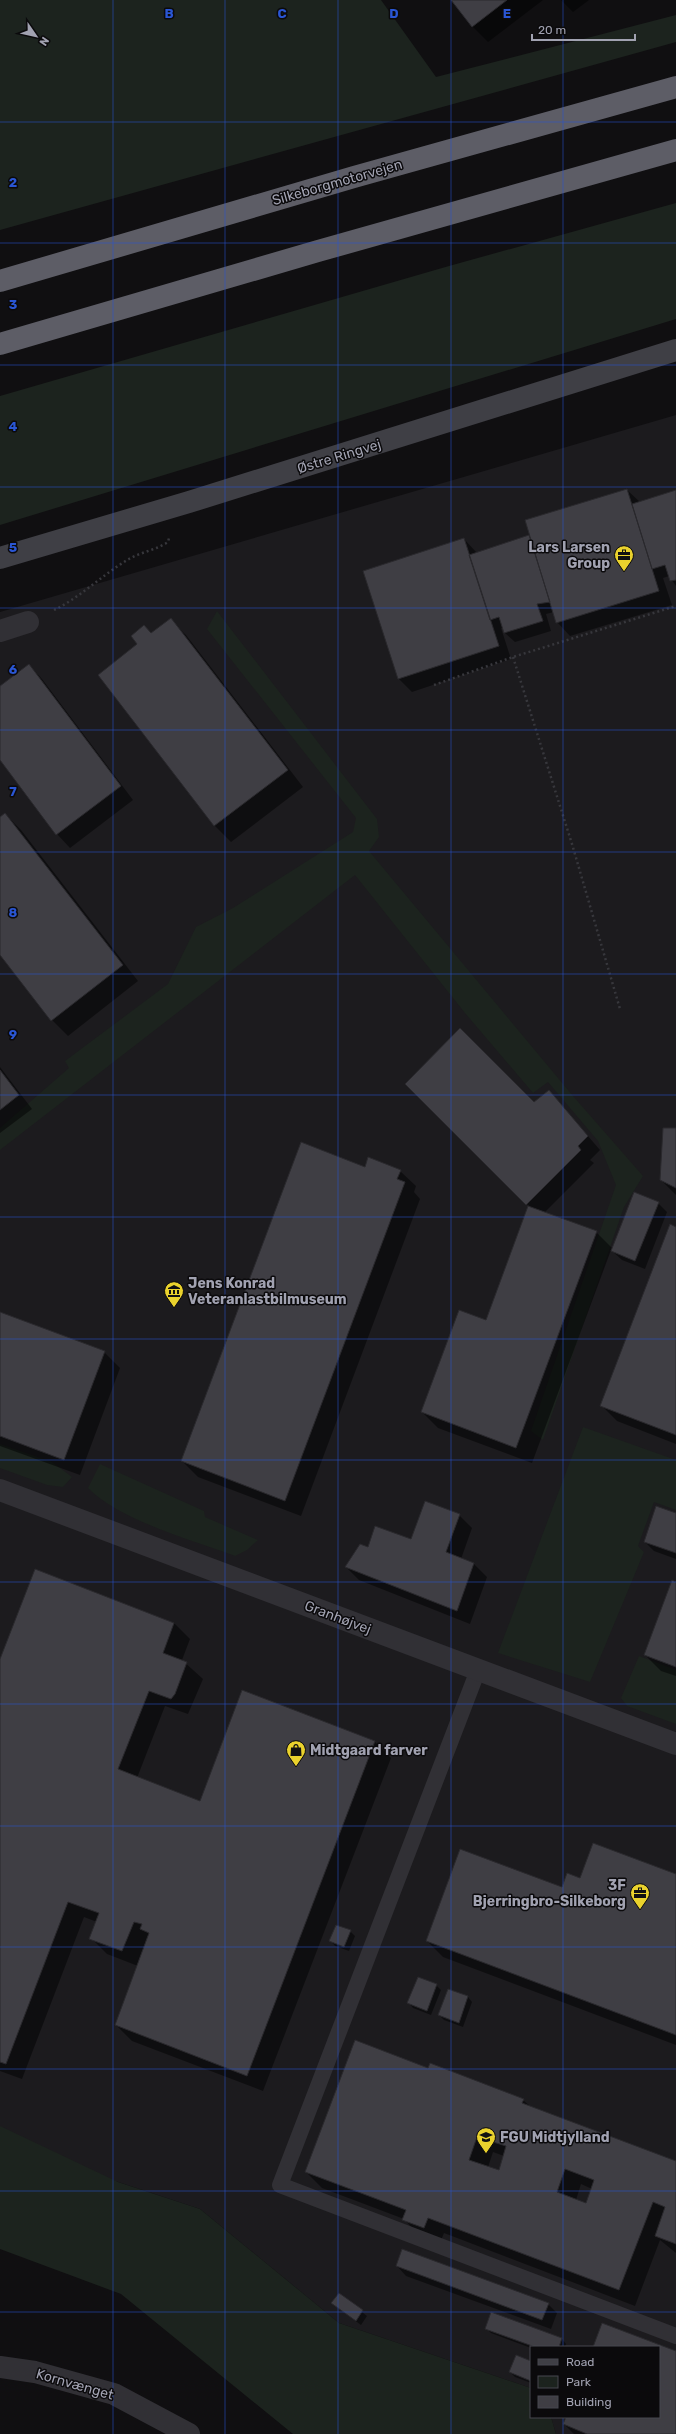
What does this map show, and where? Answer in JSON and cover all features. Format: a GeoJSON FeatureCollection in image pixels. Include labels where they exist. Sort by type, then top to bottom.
{"type":"FeatureCollection","features":[{"type":"Feature","properties":{"kind":"highway","name":"Silkeborgmotorvejen"},"geometry":{"type":"LineString","coordinates":[[0,282],[362,175],[676,87]]}},
{"type":"Feature","properties":{"kind":"highway"},"geometry":{"type":"LineString","coordinates":[[0,344],[310,253],[676,150]]}},
{"type":"Feature","properties":{"kind":"main road","name":"Østre Ringvej"},"geometry":{"type":"LineString","coordinates":[[0,558],[162,510],[676,350]]}},
{"type":"Feature","properties":{"kind":"street"},"geometry":{"type":"LineString","coordinates":[[0,631],[28,622]]}},
{"type":"Feature","properties":{"kind":"street","name":"Granhøjvej"},"geometry":{"type":"LineString","coordinates":[[0,1490],[676,1744]]}},
{"type":"Feature","properties":{"kind":"street","name":"Kornvænget"},"geometry":{"type":"LineString","coordinates":[[0,2366],[35,2372],[114,2394],[189,2434]]}},
{"type":"Feature","properties":{"kind":"lane"},"geometry":{"type":"LineString","coordinates":[[478,1670],[280,2185],[676,2336]]}},
{"type":"Feature","properties":{"kind":"path"},"geometry":{"type":"LineString","coordinates":[[28,622],[68,603],[130,558],[158,548],[168,542],[170,535],[162,510]]}},
{"type":"Feature","properties":{"kind":"path"},"geometry":{"type":"LineString","coordinates":[[434,685],[513,657],[676,606]]}},
{"type":"Feature","properties":{"kind":"path"},"geometry":{"type":"LineString","coordinates":[[513,657],[572,844],[620,1009]]}},
{"type":"Feature","properties":{"kind":"shaded area"},"geometry":{"type":"Polygon","coordinates":[[[676,415],[676,2434],[556,2434],[551,2418],[660,2418],[660,2346],[530,2346],[530,2388],[339,2323],[200,2209],[0,2143],[0,612],[676,415]]]}},
{"type":"Feature","properties":{"kind":"green space"},"geometry":{"type":"Polygon","coordinates":[[[0,0],[381,0],[436,77],[676,15],[676,42],[0,230],[0,0]]]}},
{"type":"Feature","properties":{"kind":"green space"},"geometry":{"type":"Polygon","coordinates":[[[676,203],[676,319],[0,525],[0,396],[449,266],[676,203]]]}},
{"type":"Feature","properties":{"kind":"green space"},"geometry":{"type":"Polygon","coordinates":[[[217,611],[377,819],[379,837],[369,851],[573,1096],[643,1176],[624,1207],[543,1440],[531,1431],[616,1185],[598,1141],[548,1082],[533,1093],[465,1013],[355,875],[0,1150],[0,1128],[69,1068],[65,1061],[168,984],[196,927],[233,908],[353,832],[356,818],[207,629],[217,611]]]}},
{"type":"Feature","properties":{"kind":"green space"},"geometry":{"type":"Polygon","coordinates":[[[583,1427],[676,1460],[676,1510],[654,1502],[638,1546],[644,1552],[590,1682],[498,1653],[583,1427]]]}},
{"type":"Feature","properties":{"kind":"green space"},"geometry":{"type":"Polygon","coordinates":[[[0,1444],[52,1462],[72,1477],[63,1487],[47,1485],[0,1468],[0,1444]]]}},
{"type":"Feature","properties":{"kind":"green space"},"geometry":{"type":"Polygon","coordinates":[[[100,1464],[204,1511],[205,1517],[258,1540],[247,1550],[235,1556],[157,1528],[118,1510],[88,1488],[100,1464]]]}},
{"type":"Feature","properties":{"kind":"green space"},"geometry":{"type":"Polygon","coordinates":[[[639,1656],[676,1670],[676,1724],[627,1706],[621,1698],[639,1656]]]}},
{"type":"Feature","properties":{"kind":"green space"},"geometry":{"type":"Polygon","coordinates":[[[0,2126],[118,2182],[200,2209],[339,2323],[530,2388],[530,2418],[551,2418],[556,2434],[293,2434],[121,2294],[0,2249],[0,2126]]]}},
{"type":"Feature","properties":{"kind":"building"},"geometry":{"type":"Polygon","coordinates":[[[451,0],[507,0],[472,27],[451,0]]]}},
{"type":"Feature","properties":{"kind":"building"},"geometry":{"type":"Polygon","coordinates":[[[627,489],[659,591],[556,623],[525,520],[627,489]]]}},
{"type":"Feature","properties":{"kind":"building"},"geometry":{"type":"Polygon","coordinates":[[[676,490],[676,580],[670,581],[665,565],[652,569],[632,504],[676,490]]]}},
{"type":"Feature","properties":{"kind":"building"},"geometry":{"type":"Polygon","coordinates":[[[529,535],[550,602],[537,604],[543,621],[504,633],[499,617],[490,620],[469,555],[529,535]]]}},
{"type":"Feature","properties":{"kind":"building"},"geometry":{"type":"Polygon","coordinates":[[[464,538],[499,646],[398,679],[363,571],[464,538]]]}},
{"type":"Feature","properties":{"kind":"building"},"geometry":{"type":"Polygon","coordinates":[[[171,618],[288,770],[214,826],[98,675],[137,644],[131,636],[144,625],[151,633],[171,618]]]}},
{"type":"Feature","properties":{"kind":"building"},"geometry":{"type":"Polygon","coordinates":[[[29,664],[121,786],[56,835],[0,760],[0,686],[29,664]]]}},
{"type":"Feature","properties":{"kind":"building"},"geometry":{"type":"Polygon","coordinates":[[[5,813],[123,965],[51,1021],[0,955],[0,817],[5,813]]]}},
{"type":"Feature","properties":{"kind":"building"},"geometry":{"type":"Polygon","coordinates":[[[460,1028],[534,1102],[549,1090],[588,1136],[578,1146],[581,1150],[526,1205],[405,1084],[460,1028]]]}},
{"type":"Feature","properties":{"kind":"building"},"geometry":{"type":"Polygon","coordinates":[[[0,1070],[19,1095],[0,1110],[0,1070]]]}},
{"type":"Feature","properties":{"kind":"building"},"geometry":{"type":"Polygon","coordinates":[[[663,1128],[676,1128],[676,1188],[660,1180],[663,1128]]]}},
{"type":"Feature","properties":{"kind":"building"},"geometry":{"type":"Polygon","coordinates":[[[301,1142],[365,1167],[368,1157],[401,1170],[397,1179],[405,1182],[285,1501],[181,1461],[301,1142]]]}},
{"type":"Feature","properties":{"kind":"building"},"geometry":{"type":"Polygon","coordinates":[[[634,1192],[659,1202],[635,1261],[611,1251],[634,1192]]]}},
{"type":"Feature","properties":{"kind":"building"},"geometry":{"type":"Polygon","coordinates":[[[528,1206],[597,1231],[516,1448],[421,1412],[459,1310],[486,1320],[528,1206]]]}},
{"type":"Feature","properties":{"kind":"building"},"geometry":{"type":"Polygon","coordinates":[[[670,1224],[676,1227],[676,1435],[600,1406],[670,1224]]]}},
{"type":"Feature","properties":{"kind":"building"},"geometry":{"type":"Polygon","coordinates":[[[0,1312],[105,1351],[64,1460],[0,1436],[0,1312]]]}},
{"type":"Feature","properties":{"kind":"building"},"geometry":{"type":"Polygon","coordinates":[[[425,1501],[460,1514],[446,1552],[474,1563],[457,1611],[345,1567],[360,1544],[368,1547],[375,1526],[411,1539],[425,1501]]]}},
{"type":"Feature","properties":{"kind":"building"},"geometry":{"type":"Polygon","coordinates":[[[656,1506],[676,1513],[676,1553],[644,1542],[656,1506]]]}},
{"type":"Feature","properties":{"kind":"building"},"geometry":{"type":"Polygon","coordinates":[[[35,1569],[174,1623],[163,1653],[187,1662],[175,1694],[171,1699],[149,1691],[118,1769],[200,1801],[242,1690],[375,1741],[247,2076],[115,2025],[149,1933],[140,1929],[142,1924],[134,1922],[122,1951],[89,1939],[99,1913],[68,1902],[6,2064],[0,2062],[0,1659],[35,1569]]]}},
{"type":"Feature","properties":{"kind":"building"},"geometry":{"type":"Polygon","coordinates":[[[672,1580],[676,1582],[676,1667],[644,1655],[672,1580]]]}},
{"type":"Feature","properties":{"kind":"building"},"geometry":{"type":"Polygon","coordinates":[[[593,1843],[676,1874],[676,2035],[426,1941],[460,1849],[562,1887],[567,1873],[580,1878],[593,1843]]]}},
{"type":"Feature","properties":{"kind":"building"},"geometry":{"type":"Polygon","coordinates":[[[336,1925],[351,1930],[344,1947],[329,1941],[336,1925]]]}},
{"type":"Feature","properties":{"kind":"building"},"geometry":{"type":"Polygon","coordinates":[[[418,1977],[437,1984],[427,2011],[407,2003],[418,1977]]]}},
{"type":"Feature","properties":{"kind":"building"},"geometry":{"type":"Polygon","coordinates":[[[448,1989],[468,1996],[459,2023],[438,2015],[448,1989]]]}},
{"type":"Feature","properties":{"kind":"building"},"geometry":{"type":"Polygon","coordinates":[[[355,2040],[428,2068],[430,2063],[524,2099],[522,2103],[676,2161],[676,2244],[655,2236],[665,2207],[653,2202],[619,2290],[428,2218],[424,2228],[402,2220],[406,2210],[305,2172],[355,2040]],[[477,2137],[469,2160],[499,2170],[506,2146],[477,2137]],[[565,2169],[557,2192],[586,2203],[594,2180],[565,2169]]]}},
{"type":"Feature","properties":{"kind":"building"},"geometry":{"type":"Polygon","coordinates":[[[402,2249],[549,2303],[542,2320],[396,2266],[402,2249]]]}},
{"type":"Feature","properties":{"kind":"building"},"geometry":{"type":"Polygon","coordinates":[[[339,2293],[363,2310],[356,2321],[331,2303],[339,2293]]]}},
{"type":"Feature","properties":{"kind":"building"},"geometry":{"type":"Polygon","coordinates":[[[491,2312],[562,2338],[559,2346],[532,2346],[485,2329],[491,2312]]]}},
{"type":"Feature","properties":{"kind":"building"},"geometry":{"type":"Polygon","coordinates":[[[602,2323],[676,2351],[676,2434],[587,2434],[563,2424],[566,2418],[660,2418],[660,2346],[593,2346],[602,2323]]]}},
{"type":"Feature","properties":{"kind":"building"},"geometry":{"type":"Polygon","coordinates":[[[516,2355],[530,2361],[530,2381],[509,2372],[516,2355]]]}},
{"type":"Feature","properties":{"kind":"place","name":"Lars Larsen Group"},"geometry":{"type":"Point","coordinates":[624,572]}},
{"type":"Feature","properties":{"kind":"place","name":"Jens Konrad Veteranlastbilmuseum"},"geometry":{"type":"Point","coordinates":[174,1308]}},
{"type":"Feature","properties":{"kind":"place","name":"Midtgaard farver"},"geometry":{"type":"Point","coordinates":[296,1767]}},
{"type":"Feature","properties":{"kind":"place","name":"3F Bjerringbro-Silkeborg"},"geometry":{"type":"Point","coordinates":[640,1910]}},
{"type":"Feature","properties":{"kind":"place","name":"FGU Midtjylland"},"geometry":{"type":"Point","coordinates":[486,2154]}}]}
